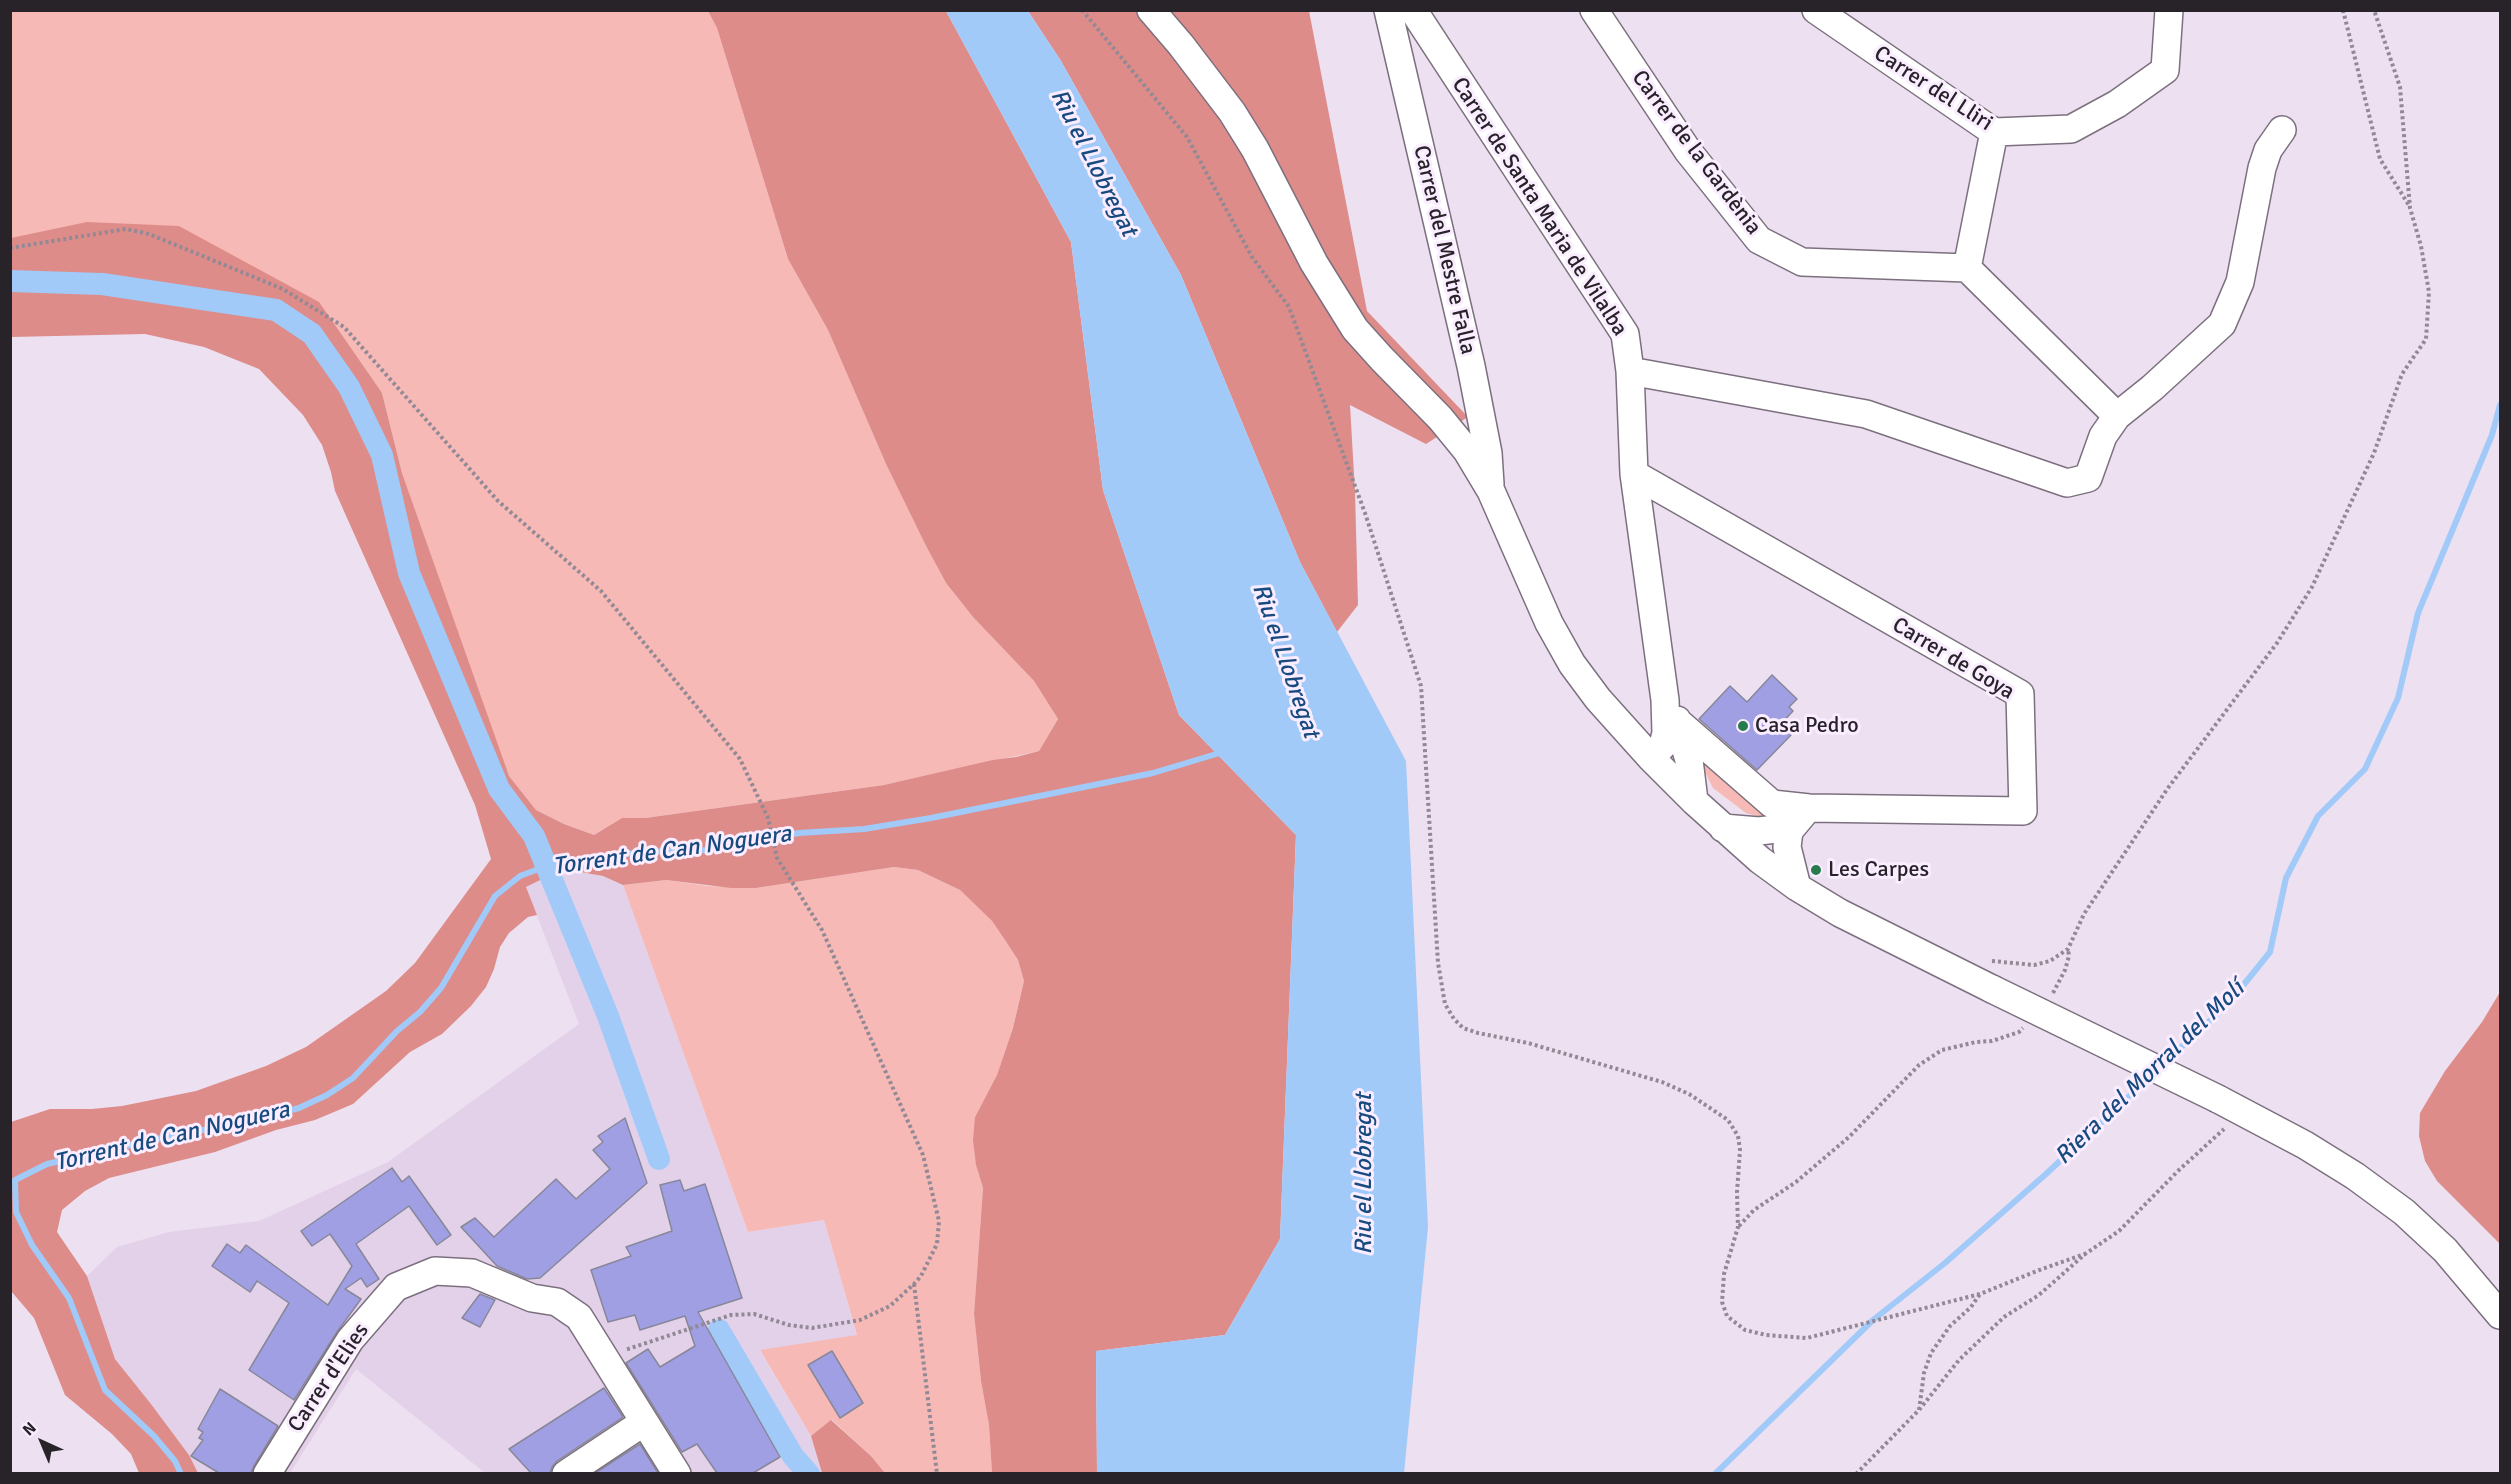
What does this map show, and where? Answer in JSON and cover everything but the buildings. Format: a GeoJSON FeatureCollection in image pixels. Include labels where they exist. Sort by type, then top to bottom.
{"type":"FeatureCollection","features":[{"type":"Feature","properties":{"kind":"street"},"geometry":{"type":"LineString","coordinates":[[1151,10],[1232,112],[1255,149],[1314,263],[1355,328],[1440,418],[1467,451],[1491,491],[1549,623],[1572,664],[1598,699],[1651,758],[1694,801],[1760,860],[1797,887],[1840,913],[2218,1099],[2306,1145],[2355,1176],[2404,1212],[2445,1250],[2500,1315]]}},
{"type":"Feature","properties":{"kind":"street","name":"Carrer del Mestre Falla"},"geometry":{"type":"LineString","coordinates":[[1388,10],[1472,366],[1488,453],[1491,491]]}},
{"type":"Feature","properties":{"kind":"street","name":"Carrer de Santa Maria de Vilalba"},"geometry":{"type":"LineString","coordinates":[[1413,10],[1625,334],[1630,371],[1634,474],[1672,711],[1689,760],[1694,801]]}},
{"type":"Feature","properties":{"kind":"street","name":"Carrer de la Gardènia"},"geometry":{"type":"LineString","coordinates":[[1594,10],[1688,151],[1759,240],[1802,261],[1966,268]]}},
{"type":"Feature","properties":{"kind":"street","name":"Carrer del Lliri"},"geometry":{"type":"LineString","coordinates":[[1816,10],[1994,132],[2071,129],[2117,104],[2165,70],[2169,10]]}},
{"type":"Feature","properties":{"kind":"street"},"geometry":{"type":"LineString","coordinates":[[1630,371],[1866,414],[2067,483],[2088,477],[2103,436],[2117,416],[2152,388],[2222,324],[2240,282],[2262,168],[2268,150],[2282,130]]}},
{"type":"Feature","properties":{"kind":"street"},"geometry":{"type":"LineString","coordinates":[[1994,132],[1966,268],[2117,416]]}},
{"type":"Feature","properties":{"kind":"street","name":"Carrer de Goya"},"geometry":{"type":"LineString","coordinates":[[1634,474],[2020,694],[2023,812],[1809,808],[1773,804],[1672,711]]}},
{"type":"Feature","properties":{"kind":"street","name":"Carrer de Santa Maria de Vilalba"},"geometry":{"type":"LineString","coordinates":[[1651,758],[1663,746],[1672,711]]}},
{"type":"Feature","properties":{"kind":"street"},"geometry":{"type":"LineString","coordinates":[[1723,828],[1759,831],[1776,829],[1809,808]]}},
{"type":"Feature","properties":{"kind":"street"},"geometry":{"type":"LineString","coordinates":[[1797,887],[1787,847],[1789,831],[1809,808]]}},
{"type":"Feature","properties":{"kind":"street","name":"Carrer d'Elies"},"geometry":{"type":"LineString","coordinates":[[267,1473],[350,1340],[396,1287],[435,1271],[472,1273],[532,1298],[557,1302],[579,1317],[677,1473]]}},
{"type":"Feature","properties":{"kind":"street"},"geometry":{"type":"LineString","coordinates":[[566,1473],[644,1422]]}},
{"type":"Feature","properties":{"kind":"path"},"geometry":{"type":"LineString","coordinates":[[1082,10],[1187,137],[1252,257],[1288,307],[1361,502],[1421,686],[1438,963],[1445,1004],[1454,1019],[1463,1028],[1528,1043],[1662,1082],[1689,1094],[1728,1120],[1738,1136],[1740,1150],[1737,1192],[1738,1227],[1725,1274],[1722,1302],[1726,1316],[1745,1330],[1766,1335],[1807,1338],[1980,1294],[2085,1254]]}},
{"type":"Feature","properties":{"kind":"path"},"geometry":{"type":"LineString","coordinates":[[2343,10],[2380,159],[2410,208]]}},
{"type":"Feature","properties":{"kind":"path"},"geometry":{"type":"LineString","coordinates":[[1982,960],[2034,965],[2050,961],[2068,949],[2084,914],[2168,788],[2277,643],[2306,596],[2374,453],[2402,374],[2426,339],[2429,292],[2421,246],[2410,208],[2400,87],[2374,10]]}},
{"type":"Feature","properties":{"kind":"path"},"geometry":{"type":"LineString","coordinates":[[10,248],[126,230],[149,234],[283,289],[344,327],[498,501],[601,591],[740,759],[768,818],[777,858],[822,930],[923,1155],[939,1221],[939,1232],[932,1254],[914,1284],[890,1306],[870,1316],[849,1323],[812,1328],[789,1325],[753,1314],[731,1315],[604,1357]]}},
{"type":"Feature","properties":{"kind":"path"},"geometry":{"type":"LineString","coordinates":[[2050,999],[2065,970],[2069,956],[2068,949]]}},
{"type":"Feature","properties":{"kind":"path"},"geometry":{"type":"LineString","coordinates":[[1738,1227],[1754,1210],[1796,1182],[1849,1137],[1919,1065],[1942,1050],[1976,1042],[1992,1041],[2019,1032],[2027,1024]]}},
{"type":"Feature","properties":{"kind":"path"},"geometry":{"type":"LineString","coordinates":[[1856,1473],[1919,1410],[1959,1360],[2004,1317],[2039,1295],[2085,1254],[2119,1231],[2179,1170],[2242,1112]]}},
{"type":"Feature","properties":{"kind":"path"},"geometry":{"type":"LineString","coordinates":[[914,1284],[938,1473]]}},
{"type":"Feature","properties":{"kind":"path"},"geometry":{"type":"LineString","coordinates":[[1919,1410],[1924,1373],[1931,1353],[1950,1326],[1971,1307],[1980,1294]]}},
{"type":"Feature","properties":{"kind":"shaded area"},"geometry":{"type":"Polygon","coordinates":[[[11,11],[708,11],[717,28],[788,259],[828,330],[886,464],[925,544],[946,583],[973,617],[1034,681],[1058,719],[1039,751],[884,785],[645,818],[622,818],[594,835],[536,810],[509,776],[498,750],[402,473],[382,393],[248,265],[179,226],[11,238],[11,11]]]}},
{"type":"Feature","properties":{"kind":"shaded area"},"geometry":{"type":"Polygon","coordinates":[[[708,11],[946,11],[1071,242],[1103,490],[1179,715],[1296,835],[1280,1239],[1225,1335],[1096,1351],[1097,1473],[992,1473],[989,1425],[981,1381],[974,1314],[983,1188],[976,1165],[973,1140],[975,1117],[997,1075],[1013,1028],[1024,981],[1018,960],[992,921],[960,890],[918,870],[894,867],[756,888],[731,888],[666,880],[623,885],[603,876],[563,869],[526,887],[537,915],[528,917],[509,933],[500,947],[486,987],[471,1006],[442,1034],[410,1052],[353,1104],[315,1120],[276,1130],[215,1152],[109,1178],[85,1191],[62,1210],[57,1232],[87,1276],[115,1359],[189,1455],[198,1473],[139,1473],[131,1454],[112,1434],[65,1395],[34,1318],[11,1291],[11,1122],[50,1109],[122,1106],[196,1091],[266,1066],[306,1047],[386,991],[415,963],[491,859],[475,805],[335,491],[322,445],[303,415],[259,369],[204,347],[145,334],[11,337],[11,238],[87,222],[179,226],[319,302],[382,393],[402,473],[509,776],[536,810],[564,824],[594,835],[622,818],[645,818],[884,785],[993,760],[1016,757],[1039,751],[1058,719],[1034,681],[973,617],[946,583],[925,544],[886,464],[828,330],[788,259],[717,28],[708,11]]]}},
{"type":"Feature","properties":{"kind":"shaded area"},"geometry":{"type":"Polygon","coordinates":[[[1028,11],[1309,11],[1367,311],[1468,417],[1426,444],[1350,405],[1358,605],[1337,632],[1300,562],[1181,275],[1061,61],[1028,11]]]}},
{"type":"Feature","properties":{"kind":"shaded area"},"geometry":{"type":"Polygon","coordinates":[[[1697,756],[1761,805],[1768,819],[1746,813],[1713,788],[1697,756]]]}},
{"type":"Feature","properties":{"kind":"shaded area"},"geometry":{"type":"Polygon","coordinates":[[[894,867],[918,870],[960,890],[992,921],[1018,960],[1024,981],[1013,1028],[997,1075],[975,1117],[976,1165],[983,1188],[974,1314],[981,1381],[989,1425],[992,1473],[885,1473],[871,1456],[832,1420],[811,1436],[760,1350],[857,1335],[824,1220],[748,1232],[623,885],[666,880],[708,886],[756,888],[894,867]]]}},
{"type":"Feature","properties":{"kind":"shaded area"},"geometry":{"type":"Polygon","coordinates":[[[563,869],[603,876],[623,885],[748,1232],[824,1220],[857,1336],[760,1351],[811,1436],[822,1473],[485,1473],[356,1369],[290,1473],[198,1473],[189,1455],[115,1359],[87,1276],[117,1247],[169,1232],[259,1221],[388,1162],[579,1024],[526,887],[563,869]]]}},
{"type":"Feature","properties":{"kind":"shaded area"},"geometry":{"type":"Polygon","coordinates":[[[2500,992],[2500,1244],[2437,1181],[2425,1161],[2419,1136],[2420,1113],[2445,1071],[2482,1022],[2500,992]]]}},
{"type":"Feature","properties":{"kind":"shaded area"},"geometry":{"type":"Polygon","coordinates":[[[831,1420],[871,1456],[885,1473],[822,1473],[811,1436],[831,1420]]]}},
{"type":"Feature","properties":{"kind":"water","name":"Riu el Llobregat"},"geometry":{"type":"Polygon","coordinates":[[[946,11],[1028,11],[1061,61],[1181,275],[1300,562],[1406,761],[1428,1227],[1404,1473],[1097,1473],[1096,1351],[1225,1335],[1280,1239],[1296,835],[1179,715],[1103,490],[1071,242],[946,11]]]}},
{"type":"Feature","properties":{"kind":"waterway"},"geometry":{"type":"LineString","coordinates":[[10,281],[102,284],[276,310],[312,334],[349,387],[382,455],[409,573],[499,789],[534,836],[608,1016],[659,1159]]}},
{"type":"Feature","properties":{"kind":"waterway","name":"Riera del Morral del Molí"},"geometry":{"type":"LineString","coordinates":[[2164,1063],[2229,1003],[2270,952],[2286,878],[2318,816],[2365,769],[2398,698],[2418,613],[2492,435],[2500,405]]}},
{"type":"Feature","properties":{"kind":"waterway","name":"Torrent de Can Noguera"},"geometry":{"type":"LineString","coordinates":[[181,1474],[175,1461],[154,1436],[105,1390],[69,1298],[32,1245],[16,1212],[15,1180],[47,1164],[192,1131],[225,1128],[299,1108],[327,1095],[353,1078],[441,988],[495,896],[520,876],[549,865],[642,852],[708,850],[799,833],[864,829],[931,818],[1153,773],[1223,752]]}},
{"type":"Feature","properties":{"kind":"waterway","name":"Riera del Morral del Molí"},"geometry":{"type":"LineString","coordinates":[[1715,1474],[1873,1320],[1945,1263],[2046,1174],[2152,1075]]}},
{"type":"Feature","properties":{"kind":"waterway"},"geometry":{"type":"LineString","coordinates":[[719,1330],[793,1456],[809,1474]]}},
{"type":"Feature","properties":{"kind":"place","name":"Casa Pedro"},"geometry":{"type":"Point","coordinates":[1743,726]}},
{"type":"Feature","properties":{"kind":"place","name":"Les Carpes"},"geometry":{"type":"Point","coordinates":[1816,870]}}]}
